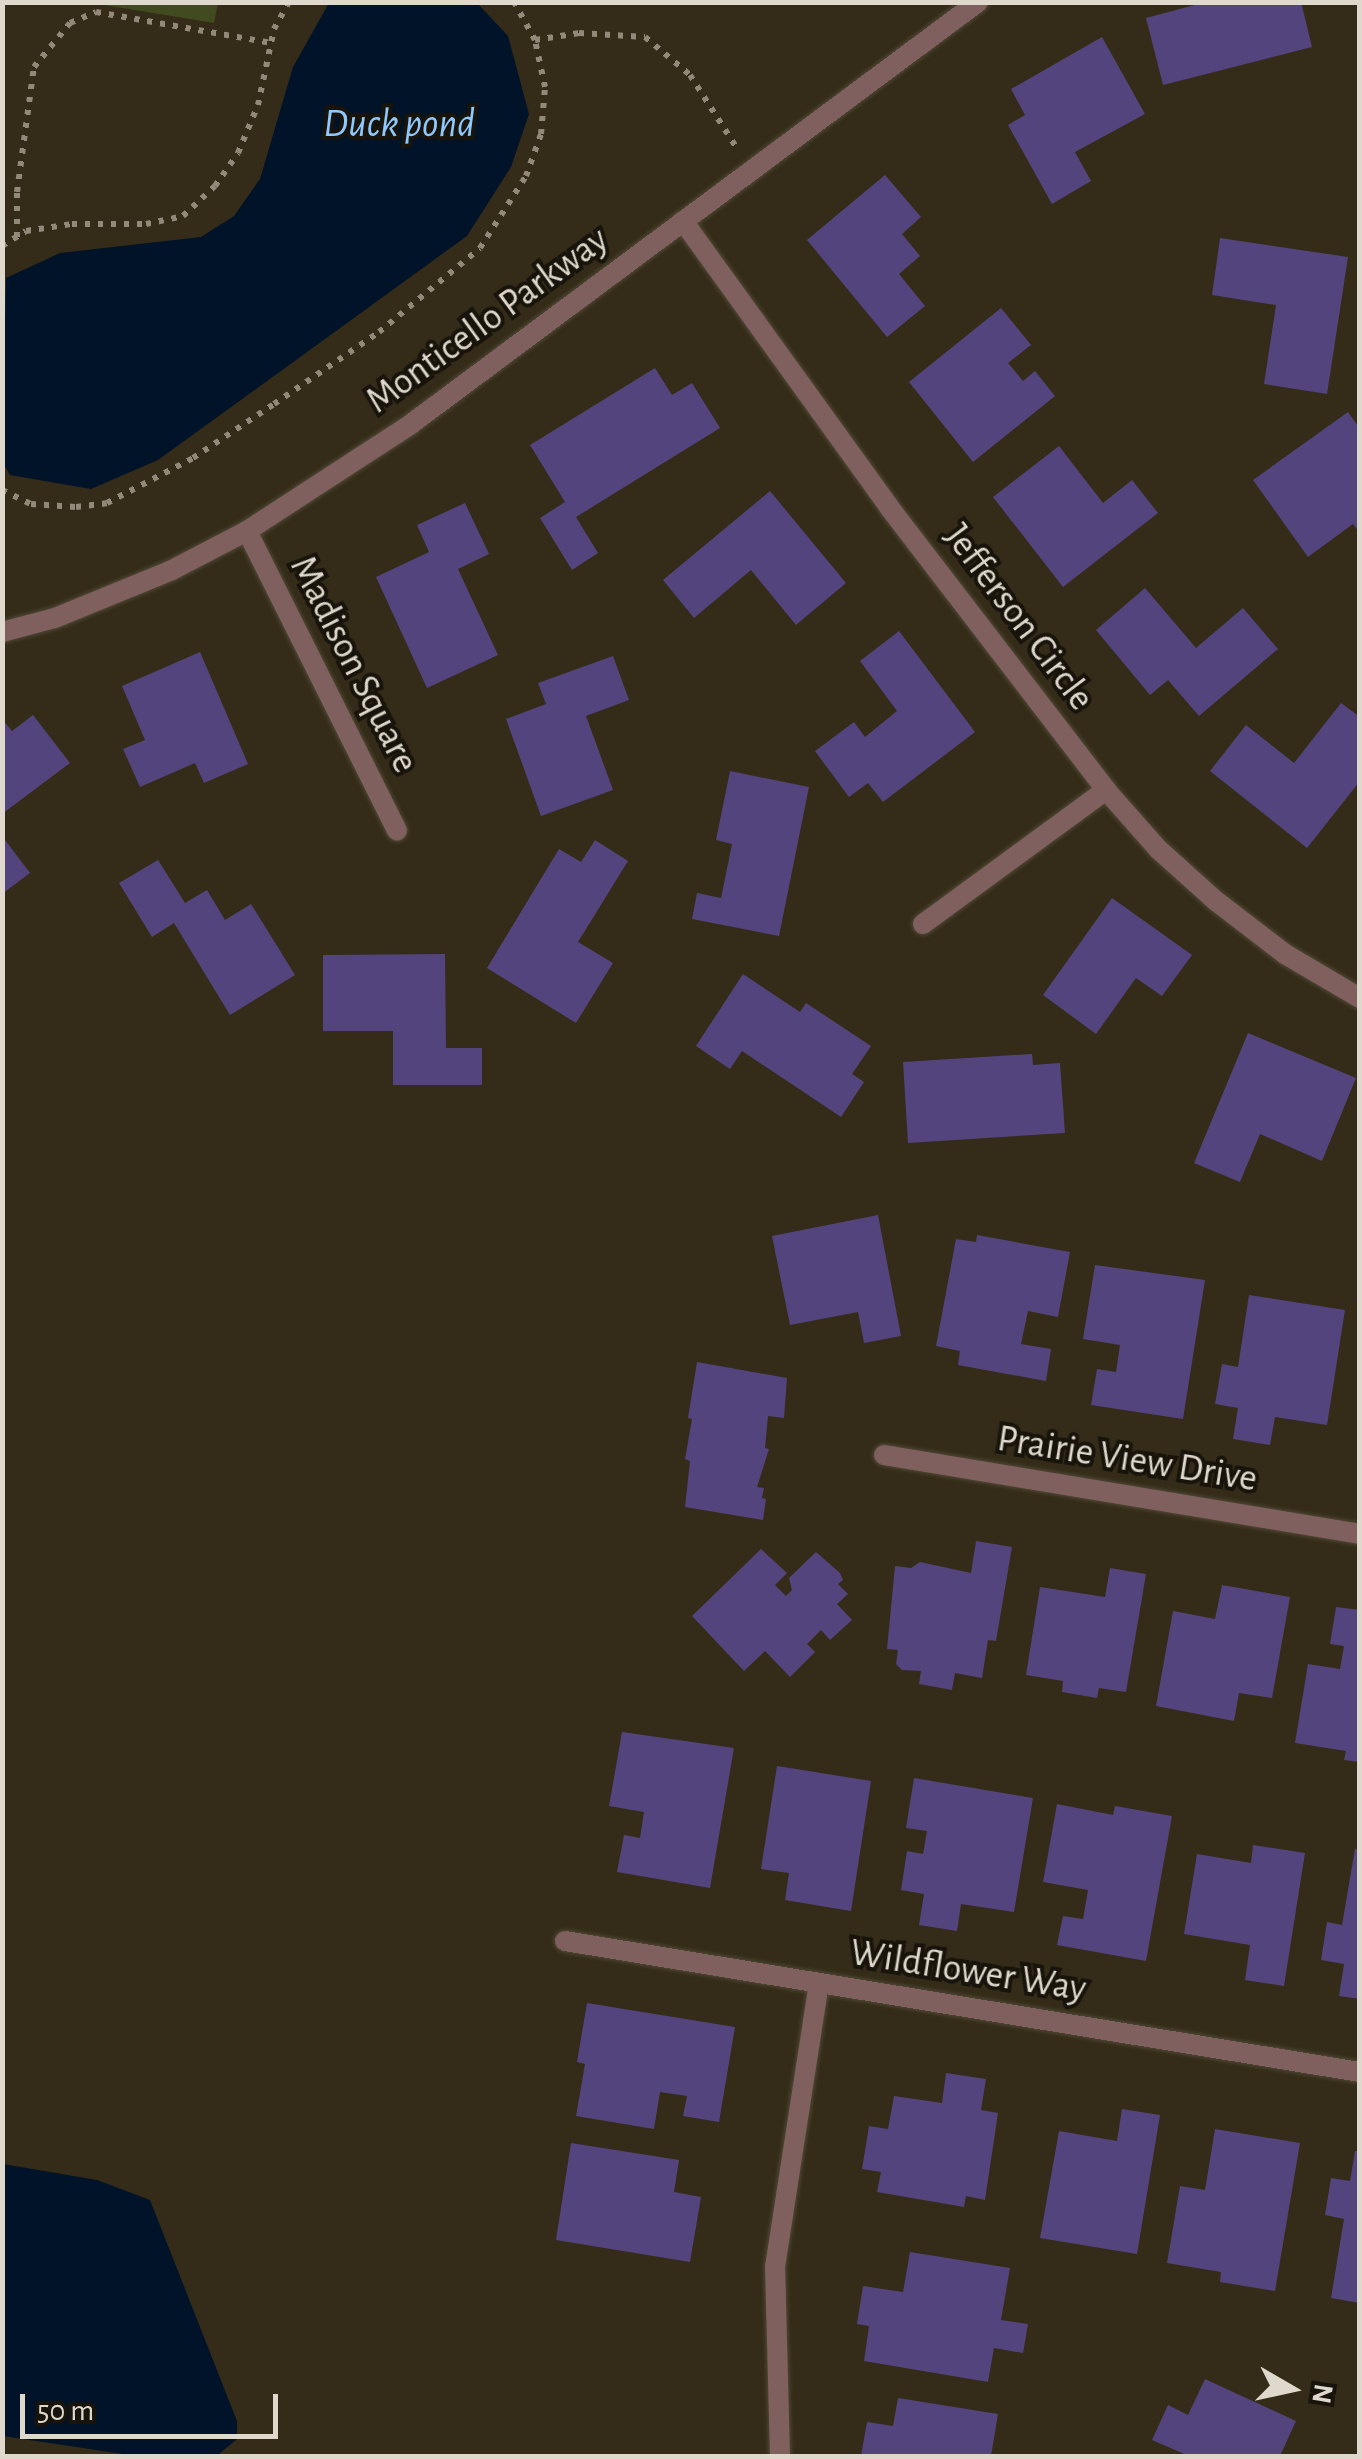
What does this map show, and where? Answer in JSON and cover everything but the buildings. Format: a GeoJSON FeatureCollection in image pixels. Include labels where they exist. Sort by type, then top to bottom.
{"type":"FeatureCollection","features":[{"type":"Feature","properties":{"kind":"street","name":"Monticello Parkway"},"geometry":{"type":"LineString","coordinates":[[2,632],[55,618],[172,570],[247,531],[411,424],[978,2]]}},
{"type":"Feature","properties":{"kind":"street","name":"Jefferson Circle"},"geometry":{"type":"LineString","coordinates":[[683,221],[889,507],[1106,790],[1158,848],[1216,900],[1285,954],[1360,998]]}},
{"type":"Feature","properties":{"kind":"street","name":"Madison Square"},"geometry":{"type":"LineString","coordinates":[[247,531],[398,830]]}},
{"type":"Feature","properties":{"kind":"street"},"geometry":{"type":"LineString","coordinates":[[923,924],[1106,790]]}},
{"type":"Feature","properties":{"kind":"street","name":"Prairie View Drive"},"geometry":{"type":"LineString","coordinates":[[884,1455],[1360,1534]]}},
{"type":"Feature","properties":{"kind":"street","name":"Wildflower Way"},"geometry":{"type":"LineString","coordinates":[[565,1940],[1360,2072]]}},
{"type":"Feature","properties":{"kind":"street"},"geometry":{"type":"LineString","coordinates":[[780,2456],[775,2267],[818,1983]]}},
{"type":"Feature","properties":{"kind":"path"},"geometry":{"type":"LineString","coordinates":[[2,246],[26,231],[72,224],[146,224],[183,216],[215,186],[238,153],[258,105],[274,29],[289,2]]}},
{"type":"Feature","properties":{"kind":"path"},"geometry":{"type":"LineString","coordinates":[[2,490],[31,504],[76,507],[107,503],[193,458],[274,404],[379,332],[480,248],[526,176],[541,134],[544,87],[535,40],[514,2]]}},
{"type":"Feature","properties":{"kind":"path"},"geometry":{"type":"LineString","coordinates":[[17,237],[16,192],[34,67],[70,23],[96,12],[272,43]]}},
{"type":"Feature","properties":{"kind":"path"},"geometry":{"type":"LineString","coordinates":[[535,40],[579,33],[645,37],[690,75],[753,170]]}},
{"type":"Feature","properties":{"kind":"green space"},"geometry":{"type":"Polygon","coordinates":[[[218,2],[214,23],[92,3],[218,2]]]}},
{"type":"Feature","properties":{"kind":"water","name":"Duck pond"},"geometry":{"type":"Polygon","coordinates":[[[329,3],[477,3],[508,36],[529,114],[511,167],[467,236],[158,460],[91,489],[10,475],[2,461],[6,278],[60,253],[201,237],[234,216],[260,179],[293,67],[329,3]]]}},
{"type":"Feature","properties":{"kind":"water"},"geometry":{"type":"Polygon","coordinates":[[[3,2164],[97,2180],[150,2200],[237,2421],[237,2439],[219,2454],[136,2456],[3,2436],[3,2164]]]}}]}
